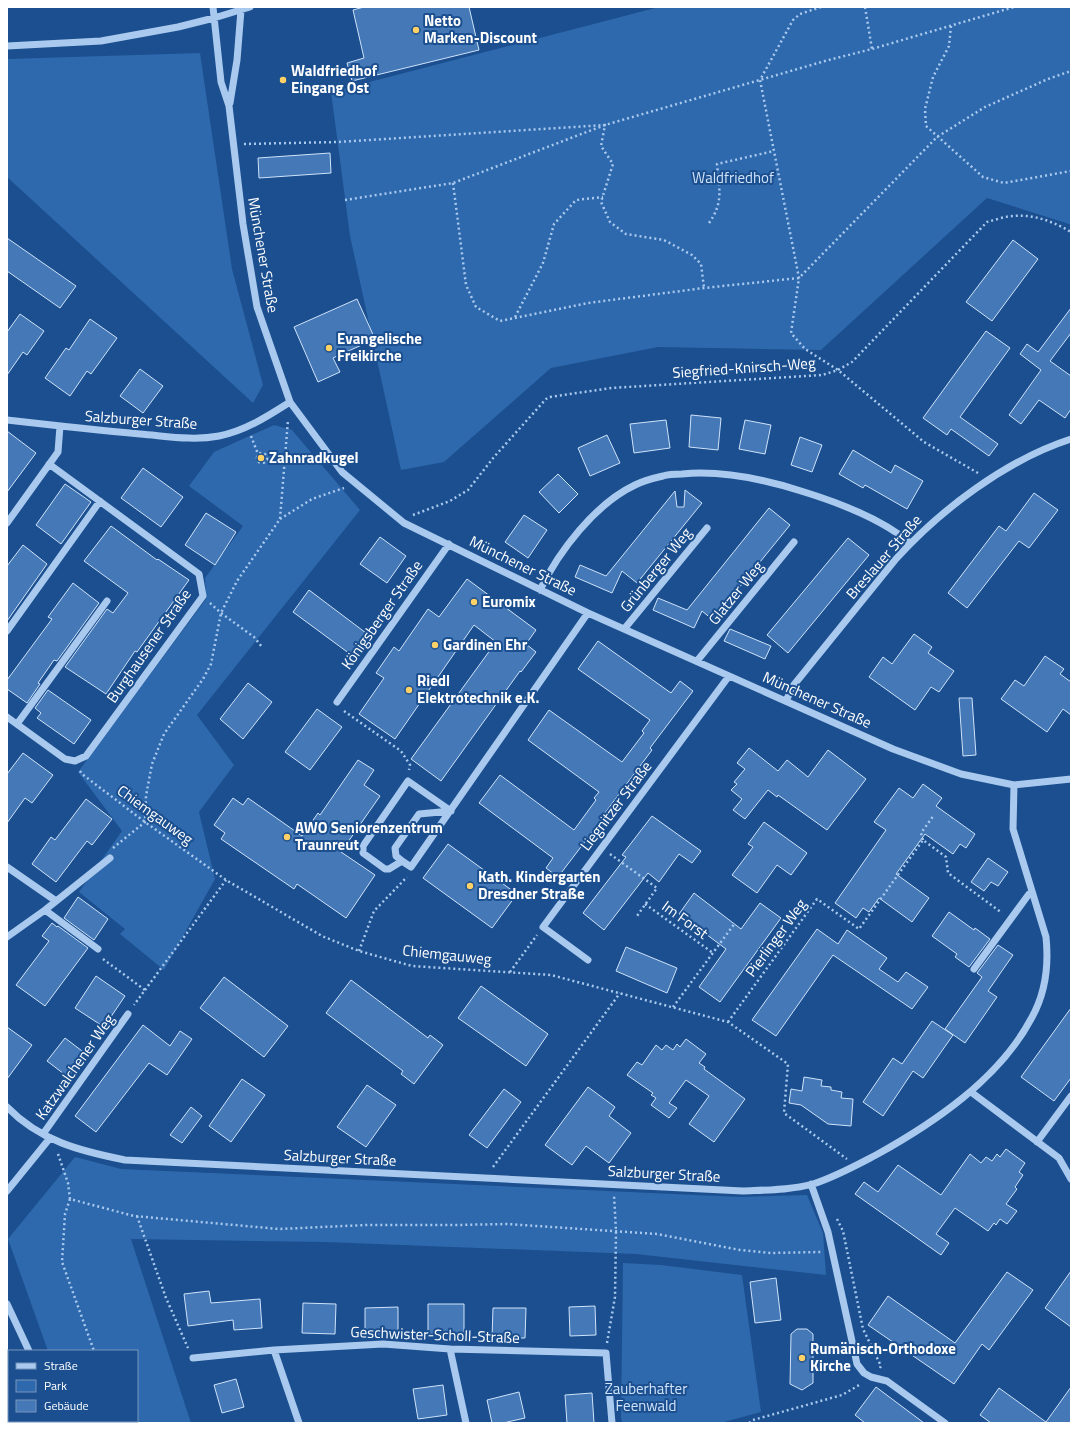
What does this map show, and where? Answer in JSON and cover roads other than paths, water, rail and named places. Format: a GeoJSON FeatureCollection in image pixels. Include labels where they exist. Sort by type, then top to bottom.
{"type":"FeatureCollection","features":[{"type":"Feature","properties":{"kind":"street","name":"Münchener Straße"},"geometry":{"type":"LineString","coordinates":[[212,7],[221,82],[229,106],[243,224],[257,307],[290,402],[342,472],[404,523],[588,613],[625,628],[729,676],[893,748],[961,774],[1014,785],[1071,779]]}},
{"type":"Feature","properties":{"kind":"street"},"geometry":{"type":"LineString","coordinates":[[7,46],[101,41],[178,27],[250,7]]}},
{"type":"Feature","properties":{"kind":"street","name":"Münchener Straße"},"geometry":{"type":"LineString","coordinates":[[229,106],[237,60],[240,9]]}},
{"type":"Feature","properties":{"kind":"street","name":"Salzburger Straße"},"geometry":{"type":"LineString","coordinates":[[7,420],[195,439],[220,436],[246,426],[261,420],[290,402]]}},
{"type":"Feature","properties":{"kind":"street"},"geometry":{"type":"LineString","coordinates":[[7,523],[58,452],[60,426]]}},
{"type":"Feature","properties":{"kind":"street","name":"Breslauer Straße"},"geometry":{"type":"LineString","coordinates":[[786,701],[793,686],[910,543],[933,521],[959,500],[1015,464],[1053,445],[1071,439]]}},
{"type":"Feature","properties":{"kind":"street","name":"Burghausener Straße"},"geometry":{"type":"LineString","coordinates":[[17,724],[65,759],[75,762],[86,756],[203,596],[199,574],[49,464]]}},
{"type":"Feature","properties":{"kind":"street"},"geometry":{"type":"LineString","coordinates":[[540,590],[574,536],[603,506],[634,485],[664,475],[699,472],[733,475],[784,486],[820,497],[865,516],[901,535],[910,543]]}},
{"type":"Feature","properties":{"kind":"street"},"geometry":{"type":"LineString","coordinates":[[7,631],[100,501]]}},
{"type":"Feature","properties":{"kind":"street","name":"Grünberger Weg"},"geometry":{"type":"LineString","coordinates":[[625,628],[707,528]]}},
{"type":"Feature","properties":{"kind":"street","name":"Glatzer Weg"},"geometry":{"type":"LineString","coordinates":[[697,661],[794,542]]}},
{"type":"Feature","properties":{"kind":"street","name":"Königsberger Straße"},"geometry":{"type":"LineString","coordinates":[[337,702],[449,544]]}},
{"type":"Feature","properties":{"kind":"street"},"geometry":{"type":"LineString","coordinates":[[7,717],[17,724],[107,601]]}},
{"type":"Feature","properties":{"kind":"street"},"geometry":{"type":"LineString","coordinates":[[451,811],[419,814],[395,848],[396,856],[411,868],[451,811],[588,613]]}},
{"type":"Feature","properties":{"kind":"street","name":"Liegnitzer Straße"},"geometry":{"type":"LineString","coordinates":[[588,960],[543,927],[729,676]]}},
{"type":"Feature","properties":{"kind":"street"},"geometry":{"type":"LineString","coordinates":[[402,861],[389,869],[385,869],[363,853],[362,846],[408,781],[451,811]]}},
{"type":"Feature","properties":{"kind":"street","name":"Salzburger Straße"},"geometry":{"type":"LineString","coordinates":[[7,1107],[28,1125],[50,1138],[89,1153],[125,1160],[743,1191],[776,1189],[811,1184],[832,1177],[856,1166],[938,1118],[970,1092],[1000,1062],[1017,1042],[1032,1019],[1040,999],[1047,971],[1046,937],[1013,829],[1014,785]]}},
{"type":"Feature","properties":{"kind":"street"},"geometry":{"type":"LineString","coordinates":[[7,937],[56,902],[110,858]]}},
{"type":"Feature","properties":{"kind":"street"},"geometry":{"type":"LineString","coordinates":[[7,867],[56,902]]}},
{"type":"Feature","properties":{"kind":"street"},"geometry":{"type":"LineString","coordinates":[[974,969],[1029,894],[1032,893]]}},
{"type":"Feature","properties":{"kind":"street"},"geometry":{"type":"LineString","coordinates":[[45,910],[98,949]]}},
{"type":"Feature","properties":{"kind":"street","name":"Katzwalchener Weg"},"geometry":{"type":"LineString","coordinates":[[7,1191],[50,1138],[128,1014]]}},
{"type":"Feature","properties":{"kind":"street"},"geometry":{"type":"LineString","coordinates":[[970,1092],[1059,1158],[1071,1179]]}},
{"type":"Feature","properties":{"kind":"street"},"geometry":{"type":"LineString","coordinates":[[1037,1142],[1071,1096]]}},
{"type":"Feature","properties":{"kind":"street"},"geometry":{"type":"LineString","coordinates":[[811,1184],[828,1232],[857,1364],[864,1374],[887,1381],[945,1423]]}},
{"type":"Feature","properties":{"kind":"street"},"geometry":{"type":"LineString","coordinates":[[7,1304],[29,1350]]}},
{"type":"Feature","properties":{"kind":"street","name":"Geschwister-Scholl-Straße"},"geometry":{"type":"LineString","coordinates":[[193,1358],[274,1350],[383,1344],[450,1349],[606,1353],[612,1423]]}},
{"type":"Feature","properties":{"kind":"street"},"geometry":{"type":"LineString","coordinates":[[450,1349],[466,1423]]}},
{"type":"Feature","properties":{"kind":"street"},"geometry":{"type":"LineString","coordinates":[[274,1350],[299,1423]]}},
{"type":"Feature","properties":{"kind":"place","name":"Netto Marken-Discount"},"geometry":{"type":"Point","coordinates":[416,30]}},
{"type":"Feature","properties":{"kind":"place","name":"Waldfriedhof Eingang Ost"},"geometry":{"type":"Point","coordinates":[283,80]}},
{"type":"Feature","properties":{"kind":"place","name":"Evangelische Freikirche"},"geometry":{"type":"Point","coordinates":[329,348]}},
{"type":"Feature","properties":{"kind":"place","name":"Zahnradkugel"},"geometry":{"type":"Point","coordinates":[261,458]}},
{"type":"Feature","properties":{"kind":"place","name":"Euromix"},"geometry":{"type":"Point","coordinates":[474,602]}},
{"type":"Feature","properties":{"kind":"place","name":"Gardinen Ehr"},"geometry":{"type":"Point","coordinates":[435,645]}},
{"type":"Feature","properties":{"kind":"place","name":"Riedl Elektrotechnik e.K."},"geometry":{"type":"Point","coordinates":[409,690]}},
{"type":"Feature","properties":{"kind":"place","name":"AWO Seniorenzentrum Traunreut"},"geometry":{"type":"Point","coordinates":[287,837]}},
{"type":"Feature","properties":{"kind":"place","name":"Kath. Kindergarten Dresdner Straße"},"geometry":{"type":"Point","coordinates":[470,886]}},
{"type":"Feature","properties":{"kind":"place","name":"Rumänisch-Orthodoxe Kirche"},"geometry":{"type":"Point","coordinates":[802,1358]}},
{"type":"Feature","properties":{"kind":"park label","name":"Waldfriedhof"},"geometry":{"type":"Point","coordinates":[733,178]}},
{"type":"Feature","properties":{"kind":"park label","name":"Zauberhafter Feenwald"},"geometry":{"type":"Point","coordinates":[646,1398]}}]}
